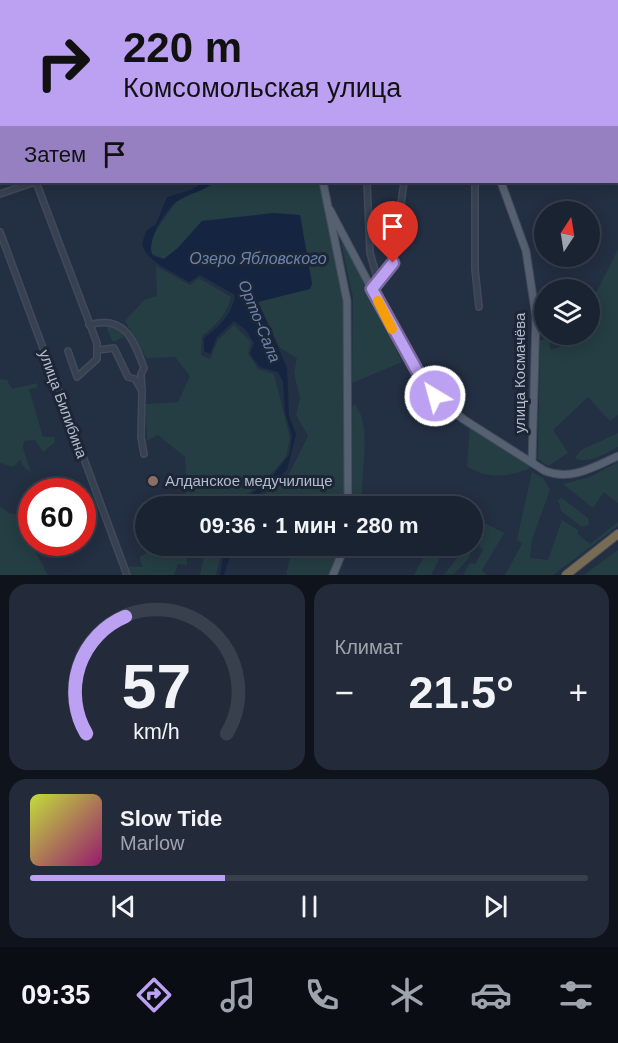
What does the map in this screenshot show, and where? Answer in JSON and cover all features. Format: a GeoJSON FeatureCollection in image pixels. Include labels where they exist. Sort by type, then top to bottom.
{"type":"FeatureCollection","features":[{"type":"Feature","properties":{"kind":"highway"},"geometry":{"type":"LineString","coordinates":[[566,575],[618,534]]}},
{"type":"Feature","properties":{"kind":"main road"},"geometry":{"type":"LineString","coordinates":[[322,183],[330,210],[347,301],[348,496]]}},
{"type":"Feature","properties":{"kind":"main road","name":"улица Космачёва"},"geometry":{"type":"LineString","coordinates":[[501,183],[526,251],[536,317],[532,462]]}},
{"type":"Feature","properties":{"kind":"main road"},"geometry":{"type":"LineString","coordinates":[[330,210],[393,329],[430,391],[463,418],[558,476],[578,473],[618,456]]}},
{"type":"Feature","properties":{"kind":"main road"},"geometry":{"type":"LineString","coordinates":[[333,575],[341,556]]}},
{"type":"Feature","properties":{"kind":"street"},"geometry":{"type":"LineString","coordinates":[[0,194],[32,183]]}},
{"type":"Feature","properties":{"kind":"street"},"geometry":{"type":"LineString","coordinates":[[35,183],[98,350],[98,359],[78,377],[68,351]]}},
{"type":"Feature","properties":{"kind":"street"},"geometry":{"type":"LineString","coordinates":[[367,183],[370,253],[378,281]]}},
{"type":"Feature","properties":{"kind":"street"},"geometry":{"type":"LineString","coordinates":[[372,289],[393,263],[404,183]]}},
{"type":"Feature","properties":{"kind":"street"},"geometry":{"type":"LineString","coordinates":[[475,183],[475,269],[479,308]]}},
{"type":"Feature","properties":{"kind":"street","name":"улица Билибина"},"geometry":{"type":"LineString","coordinates":[[0,232],[127,575]]}},
{"type":"Feature","properties":{"kind":"street"},"geometry":{"type":"LineString","coordinates":[[89,325],[105,321],[118,324],[132,337],[144,368],[141,374],[141,437],[144,454]]}},
{"type":"Feature","properties":{"kind":"street"},"geometry":{"type":"LineString","coordinates":[[98,350],[114,348],[128,377],[135,379],[142,391]]}},
{"type":"Feature","properties":{"kind":"green space"},"geometry":{"type":"Polygon","coordinates":[[[212,183],[323,183],[347,301],[348,496],[262,496],[289,474],[308,436],[296,415],[300,398],[294,373],[297,358],[280,348],[258,302],[312,284],[300,215],[202,221],[178,248],[164,259],[150,253],[152,236],[176,202],[212,183]]]}},
{"type":"Feature","properties":{"kind":"green space"},"geometry":{"type":"Polygon","coordinates":[[[341,242],[354,262],[402,362],[352,383],[353,297],[341,242]]]}},
{"type":"Feature","properties":{"kind":"green space"},"geometry":{"type":"Polygon","coordinates":[[[618,249],[618,415],[610,421],[588,397],[553,430],[568,453],[548,466],[538,459],[540,345],[550,345],[551,350],[566,345],[600,345],[600,285],[618,249]]]}},
{"type":"Feature","properties":{"kind":"green space"},"geometry":{"type":"Polygon","coordinates":[[[156,266],[190,285],[199,278],[231,297],[220,319],[202,336],[201,355],[210,359],[218,340],[234,325],[251,342],[248,353],[258,369],[274,374],[290,438],[286,457],[245,496],[185,496],[187,487],[185,457],[158,435],[147,441],[145,404],[178,402],[190,376],[175,357],[146,358],[125,321],[144,300],[157,296],[156,266]]]}},
{"type":"Feature","properties":{"kind":"green space"},"geometry":{"type":"Polygon","coordinates":[[[105,324],[118,328],[124,337],[113,342],[105,324]]]}},
{"type":"Feature","properties":{"kind":"green space"},"geometry":{"type":"Polygon","coordinates":[[[0,379],[7,380],[12,389],[37,383],[37,388],[29,389],[43,437],[54,437],[55,442],[43,452],[35,440],[24,441],[23,448],[31,473],[22,465],[21,459],[13,467],[0,463],[0,379]]]}},
{"type":"Feature","properties":{"kind":"green space"},"geometry":{"type":"Polygon","coordinates":[[[354,404],[360,413],[365,438],[362,496],[353,495],[352,407],[354,404]]]}},
{"type":"Feature","properties":{"kind":"green space"},"geometry":{"type":"Polygon","coordinates":[[[470,423],[532,461],[529,469],[498,476],[467,467],[470,423]]]}},
{"type":"Feature","properties":{"kind":"green space"},"geometry":{"type":"Polygon","coordinates":[[[618,433],[618,447],[592,459],[575,458],[581,450],[618,433]]]}},
{"type":"Feature","properties":{"kind":"green space"},"geometry":{"type":"Polygon","coordinates":[[[618,462],[618,503],[604,492],[593,508],[563,484],[590,477],[618,462]]]}},
{"type":"Feature","properties":{"kind":"green space"},"geometry":{"type":"Polygon","coordinates":[[[532,472],[543,478],[550,490],[532,540],[530,558],[548,560],[562,520],[578,530],[578,534],[590,544],[618,522],[618,526],[553,575],[505,575],[522,544],[517,539],[532,472]]]}},
{"type":"Feature","properties":{"kind":"green space"},"geometry":{"type":"Polygon","coordinates":[[[562,498],[588,518],[589,525],[582,527],[561,511],[558,500],[562,498]]]}},
{"type":"Feature","properties":{"kind":"green space"},"geometry":{"type":"Polygon","coordinates":[[[0,507],[9,513],[18,515],[18,556],[38,556],[48,575],[0,575],[0,507]]]}},
{"type":"Feature","properties":{"kind":"green space"},"geometry":{"type":"Polygon","coordinates":[[[483,522],[504,533],[482,570],[487,575],[465,575],[470,563],[475,564],[480,556],[483,556],[483,522]]]}},
{"type":"Feature","properties":{"kind":"green space"},"geometry":{"type":"Polygon","coordinates":[[[618,550],[618,575],[584,575],[618,550]]]}},
{"type":"Feature","properties":{"kind":"green space"},"geometry":{"type":"Polygon","coordinates":[[[187,556],[187,565],[178,564],[174,575],[131,575],[128,566],[142,567],[140,557],[187,556]]]}},
{"type":"Feature","properties":{"kind":"green space"},"geometry":{"type":"Polygon","coordinates":[[[204,556],[221,556],[216,575],[200,575],[204,556]]]}},
{"type":"Feature","properties":{"kind":"green space"},"geometry":{"type":"Polygon","coordinates":[[[291,556],[341,556],[333,575],[286,575],[291,556]]]}},
{"type":"Feature","properties":{"kind":"green space"},"geometry":{"type":"Polygon","coordinates":[[[424,556],[441,556],[431,575],[414,575],[424,556]]]}},
{"type":"Feature","properties":{"kind":"green space"},"geometry":{"type":"Polygon","coordinates":[[[459,556],[469,556],[454,574],[444,575],[459,556]]]}},
{"type":"Feature","properties":{"kind":"water","name":"Озеро Ябловского"},"geometry":{"type":"Polygon","coordinates":[[[202,183],[213,183],[176,202],[162,219],[154,235],[151,250],[153,256],[164,259],[178,248],[202,221],[273,213],[300,215],[312,284],[310,289],[258,302],[287,368],[289,416],[296,434],[287,470],[257,496],[249,496],[270,479],[289,455],[292,437],[285,412],[283,382],[278,372],[260,367],[250,354],[254,343],[246,330],[234,321],[217,337],[210,354],[204,351],[204,338],[224,320],[235,295],[200,275],[189,282],[161,266],[149,256],[142,244],[146,231],[156,224],[167,197],[191,190],[202,183]]]}},
{"type":"Feature","properties":{"kind":"water"},"geometry":{"type":"Polygon","coordinates":[[[230,556],[224,575],[220,575],[223,557],[230,556]]]}},
{"type":"Feature","properties":{"kind":"slow traffic"},"geometry":{"type":"LineString","coordinates":[[378,301],[392,329]]}},
{"type":"Feature","properties":{"kind":"place","name":"Алданское медучилище"},"geometry":{"type":"Point","coordinates":[153,481]}},
{"type":"Feature","properties":{"kind":"route"},"geometry":{"type":"LineString","coordinates":[[393,263],[372,289],[420,376],[435,396]]}},
{"type":"Feature","properties":{"kind":"water label","name":"Орто-Сала"},"geometry":{"type":"Point","coordinates":[260,321]}}]}
